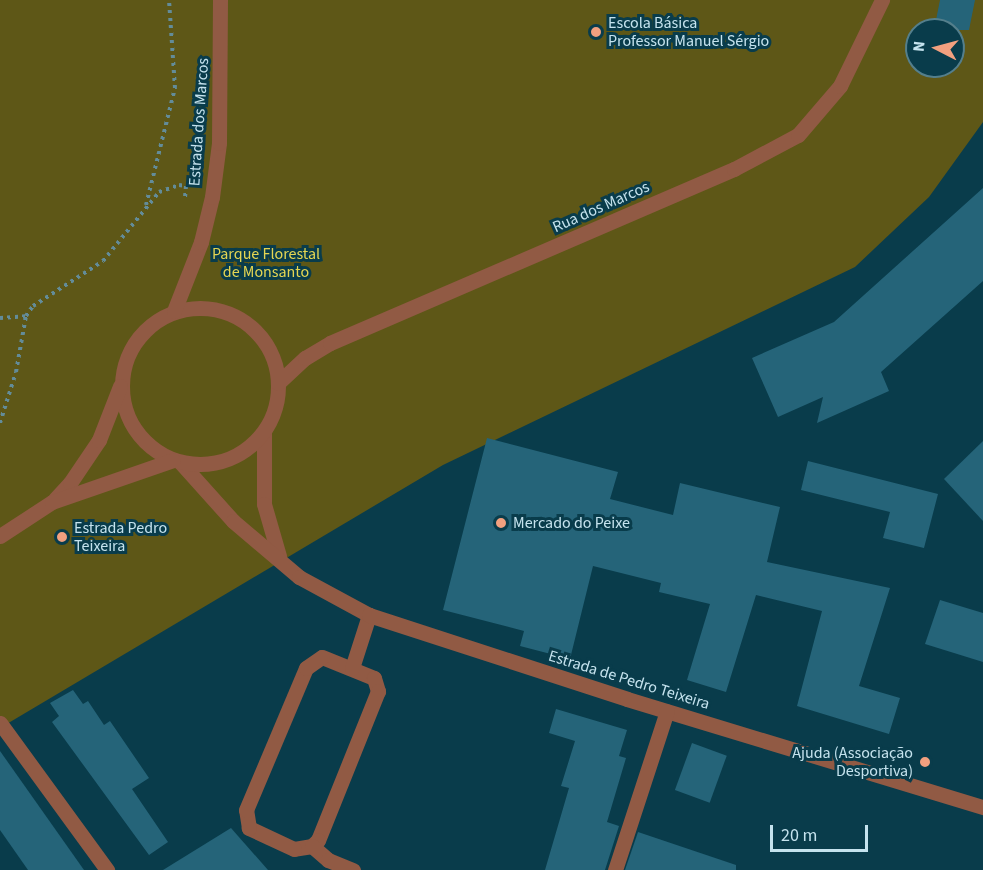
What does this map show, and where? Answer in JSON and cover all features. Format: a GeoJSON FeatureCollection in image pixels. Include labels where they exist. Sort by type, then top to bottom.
{"type":"FeatureCollection","features":[{"type":"Feature","properties":{"kind":"street","name":"Estrada dos Marcos"},"geometry":{"type":"LineString","coordinates":[[174,311],[201,242],[212,197],[219,143],[220,0]]}},
{"type":"Feature","properties":{"kind":"street","name":"Rua dos Marcos"},"geometry":{"type":"LineString","coordinates":[[278,383],[306,358],[330,343],[734,169],[798,135],[840,86],[882,0]]}},
{"type":"Feature","properties":{"kind":"street"},"geometry":{"type":"LineString","coordinates":[[0,536],[52,502],[70,483],[99,440],[121,383],[125,360],[136,339],[153,322],[174,311],[198,307],[222,310],[244,321],[262,337],[274,359],[278,383],[275,409],[264,432],[248,448],[228,460],[205,465],[177,461],[152,448],[134,430],[124,408],[121,383]]}},
{"type":"Feature","properties":{"kind":"street","name":"Estrada de Pedro Teixeira"},"geometry":{"type":"LineString","coordinates":[[264,432],[264,504],[279,556]]}},
{"type":"Feature","properties":{"kind":"street"},"geometry":{"type":"LineString","coordinates":[[52,502],[177,461]]}},
{"type":"Feature","properties":{"kind":"street","name":"Estrada de Pedro Teixeira"},"geometry":{"type":"LineString","coordinates":[[177,461],[233,521],[279,556],[299,577],[369,615],[666,711],[983,807]]}},
{"type":"Feature","properties":{"kind":"street"},"geometry":{"type":"LineString","coordinates":[[352,668],[369,615]]}},
{"type":"Feature","properties":{"kind":"street"},"geometry":{"type":"LineString","coordinates":[[322,657],[374,678],[378,691],[312,846],[294,849],[249,828],[246,810],[306,668],[322,657]]}},
{"type":"Feature","properties":{"kind":"street"},"geometry":{"type":"LineString","coordinates":[[615,870],[666,711]]}},
{"type":"Feature","properties":{"kind":"street"},"geometry":{"type":"LineString","coordinates":[[0,723],[107,870]]}},
{"type":"Feature","properties":{"kind":"street"},"geometry":{"type":"LineString","coordinates":[[312,846],[328,860],[353,870]]}},
{"type":"Feature","properties":{"kind":"path"},"geometry":{"type":"LineString","coordinates":[[145,206],[175,88],[169,0]]}},
{"type":"Feature","properties":{"kind":"path"},"geometry":{"type":"LineString","coordinates":[[0,423],[16,372],[26,316],[33,306],[103,261],[145,206],[159,192],[179,185],[186,186],[184,204]]}},
{"type":"Feature","properties":{"kind":"path"},"geometry":{"type":"LineString","coordinates":[[0,318],[26,316]]}},
{"type":"Feature","properties":{"kind":"green space","name":"Parque Florestal de Monsanto"},"geometry":{"type":"Polygon","coordinates":[[[0,0],[983,0],[983,122],[929,197],[855,267],[443,465],[0,728],[0,0]]]}},
{"type":"Feature","properties":{"kind":"building"},"geometry":{"type":"Polygon","coordinates":[[[940,0],[975,0],[969,30],[965,30],[965,18],[936,18],[940,0]]]}},
{"type":"Feature","properties":{"kind":"building"},"geometry":{"type":"Polygon","coordinates":[[[983,188],[983,281],[881,372],[889,391],[817,423],[823,397],[778,417],[752,358],[834,322],[983,188]]]}},
{"type":"Feature","properties":{"kind":"building"},"geometry":{"type":"Polygon","coordinates":[[[487,438],[618,472],[610,499],[673,515],[680,483],[780,507],[767,562],[890,588],[859,686],[900,698],[889,734],[797,706],[822,611],[756,595],[726,692],[687,680],[710,604],[659,592],[661,583],[593,566],[570,659],[520,646],[524,631],[443,610],[487,438]]]}},
{"type":"Feature","properties":{"kind":"building"},"geometry":{"type":"Polygon","coordinates":[[[983,441],[983,521],[944,479],[983,441]]]}},
{"type":"Feature","properties":{"kind":"building"},"geometry":{"type":"Polygon","coordinates":[[[808,461],[938,494],[924,548],[883,538],[890,512],[801,490],[808,461]]]}},
{"type":"Feature","properties":{"kind":"building"},"geometry":{"type":"Polygon","coordinates":[[[940,600],[983,613],[983,662],[925,644],[940,600]]]}},
{"type":"Feature","properties":{"kind":"building"},"geometry":{"type":"Polygon","coordinates":[[[73,690],[83,704],[88,701],[104,725],[110,721],[149,778],[132,789],[168,842],[149,855],[52,722],[59,716],[50,703],[73,690]]]}},
{"type":"Feature","properties":{"kind":"building"},"geometry":{"type":"Polygon","coordinates":[[[556,709],[627,730],[619,756],[626,758],[607,822],[619,826],[605,870],[545,870],[569,788],[561,786],[575,741],[549,733],[556,709]]]}},
{"type":"Feature","properties":{"kind":"building"},"geometry":{"type":"Polygon","coordinates":[[[692,743],[727,756],[710,803],[675,790],[692,743]]]}},
{"type":"Feature","properties":{"kind":"building"},"geometry":{"type":"Polygon","coordinates":[[[0,751],[84,870],[28,870],[0,830],[0,751]]]}},
{"type":"Feature","properties":{"kind":"building"},"geometry":{"type":"Polygon","coordinates":[[[231,828],[268,870],[163,870],[231,828]]]}},
{"type":"Feature","properties":{"kind":"building"},"geometry":{"type":"Polygon","coordinates":[[[638,832],[736,865],[736,870],[625,870],[638,832]]]}},
{"type":"Feature","properties":{"kind":"place","name":"Escola Básica Professor Manuel Sérgio"},"geometry":{"type":"Point","coordinates":[596,32]}},
{"type":"Feature","properties":{"kind":"place","name":"Mercado do Peixe"},"geometry":{"type":"Point","coordinates":[501,523]}},
{"type":"Feature","properties":{"kind":"place","name":"Estrada Pedro Teixeira"},"geometry":{"type":"Point","coordinates":[62,537]}},
{"type":"Feature","properties":{"kind":"place","name":"Ajuda (Associação Desportiva)"},"geometry":{"type":"Point","coordinates":[925,762]}}]}
